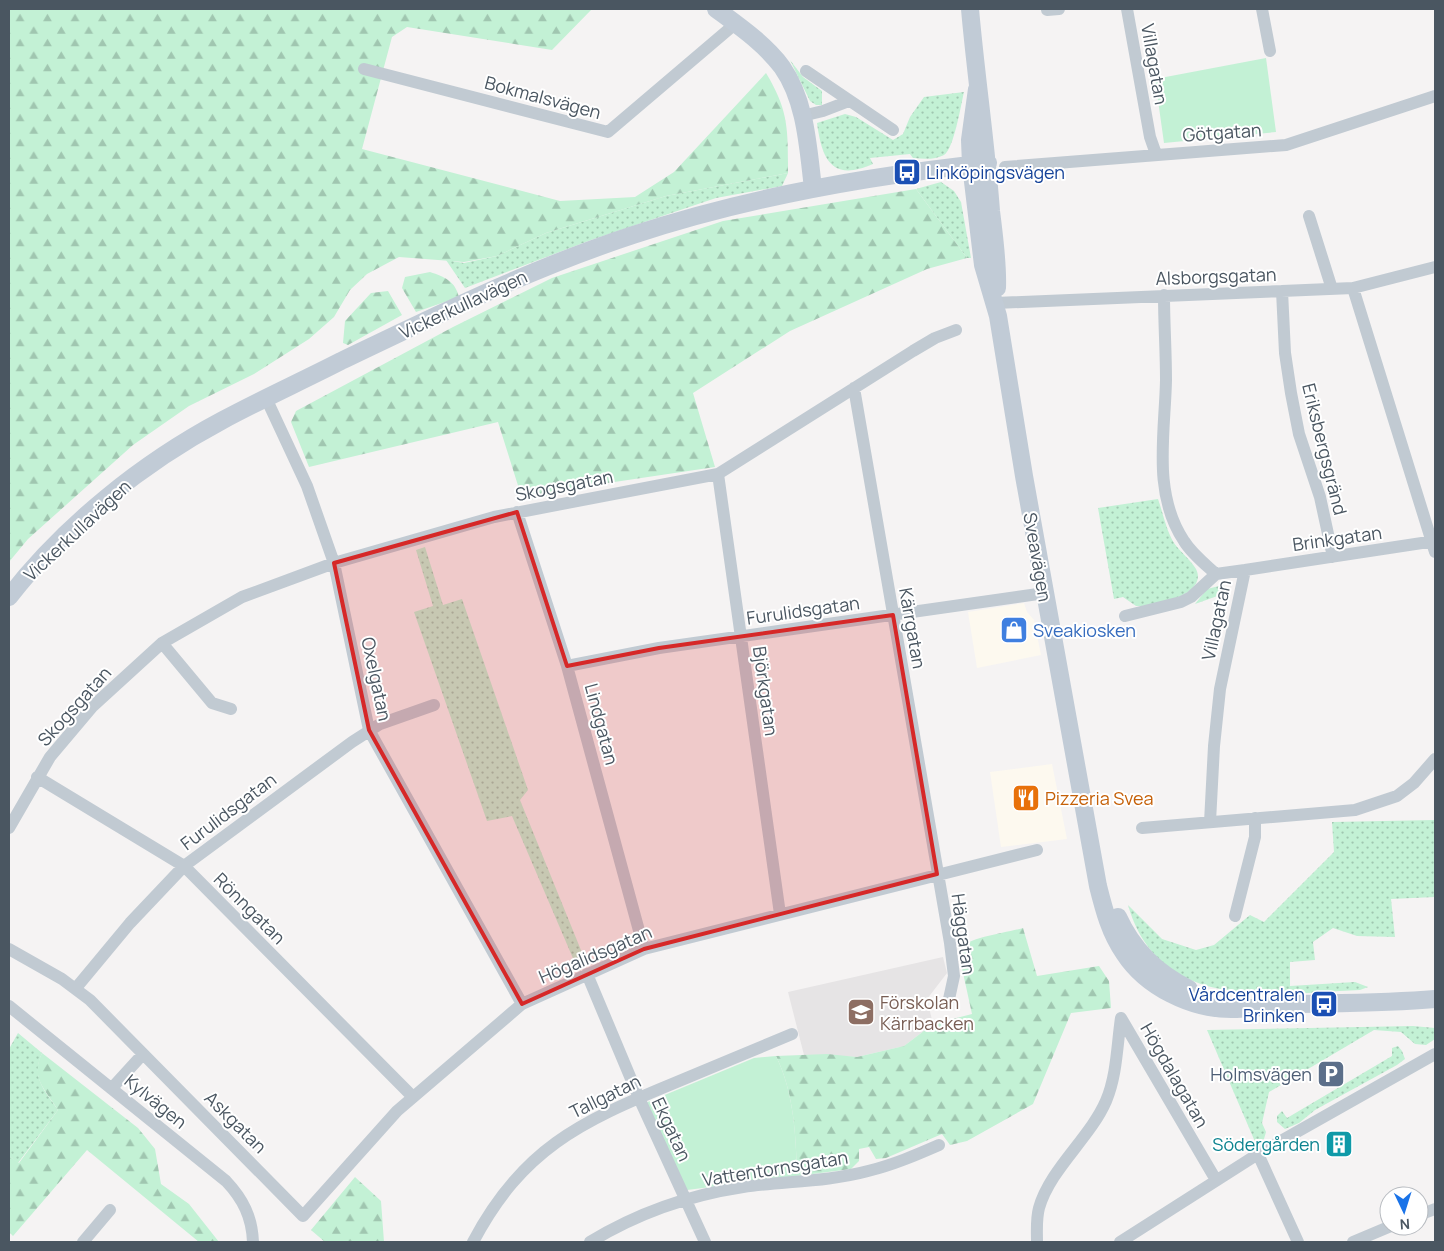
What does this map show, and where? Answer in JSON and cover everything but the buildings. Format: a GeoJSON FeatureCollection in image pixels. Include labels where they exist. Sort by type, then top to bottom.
{"type":"FeatureCollection","features":[{"type":"Feature","properties":{"kind":"main road"},"geometry":{"type":"LineString","coordinates":[[716,9],[764,48],[782,68],[791,85],[802,116],[813,188]]}},
{"type":"Feature","properties":{"kind":"main road","name":"Sveavägen"},"geometry":{"type":"LineString","coordinates":[[970,9],[977,89],[970,140],[979,164],[984,265],[996,304],[1045,593],[1091,838],[1113,906],[1125,932],[1149,963],[1165,976],[1188,989],[1208,995],[1268,1005],[1435,999]]}},
{"type":"Feature","properties":{"kind":"main road","name":"Vickerkullavägen"},"geometry":{"type":"LineString","coordinates":[[9,597],[57,544],[98,505],[136,474],[221,420],[475,296],[577,254],[689,218],[813,188],[885,175],[979,164]]}},
{"type":"Feature","properties":{"kind":"street","name":"Villagatan"},"geometry":{"type":"LineString","coordinates":[[1127,9],[1150,136],[1156,154]]}},
{"type":"Feature","properties":{"kind":"street"},"geometry":{"type":"LineString","coordinates":[[1262,9],[1270,51]]}},
{"type":"Feature","properties":{"kind":"street","name":"Bokmalsvägen"},"geometry":{"type":"LineString","coordinates":[[364,69],[608,132],[735,24]]}},
{"type":"Feature","properties":{"kind":"street"},"geometry":{"type":"LineString","coordinates":[[806,71],[893,130]]}},
{"type":"Feature","properties":{"kind":"street","name":"Götgatan"},"geometry":{"type":"LineString","coordinates":[[1005,167],[1286,145],[1435,96]]}},
{"type":"Feature","properties":{"kind":"street"},"geometry":{"type":"LineString","coordinates":[[802,116],[823,111],[849,101]]}},
{"type":"Feature","properties":{"kind":"street"},"geometry":{"type":"LineString","coordinates":[[1309,216],[1332,288]]}},
{"type":"Feature","properties":{"kind":"street","name":"Alsborgsgatan"},"geometry":{"type":"LineString","coordinates":[[996,304],[1353,288],[1435,267]]}},
{"type":"Feature","properties":{"kind":"street"},"geometry":{"type":"LineString","coordinates":[[1353,288],[1434,545]]}},
{"type":"Feature","properties":{"kind":"street","name":"Eriksbergsgränd"},"geometry":{"type":"LineString","coordinates":[[1282,290],[1285,353],[1291,393],[1300,434],[1320,497],[1333,557]]}},
{"type":"Feature","properties":{"kind":"street","name":"Villagatan"},"geometry":{"type":"LineString","coordinates":[[1164,295],[1166,380],[1161,448],[1166,496],[1184,541],[1216,574],[1245,570],[1220,689],[1214,746],[1210,822]]}},
{"type":"Feature","properties":{"kind":"street","name":"Skogsgatan"},"geometry":{"type":"LineString","coordinates":[[9,828],[37,777],[66,735],[92,706],[162,643],[242,597],[334,563],[517,512],[718,474],[935,338],[956,330]]}},
{"type":"Feature","properties":{"kind":"street","name":"Kärrgatan"},"geometry":{"type":"LineString","coordinates":[[854,388],[937,874]]}},
{"type":"Feature","properties":{"kind":"street","name":"Oxelgatan"},"geometry":{"type":"LineString","coordinates":[[266,398],[307,486],[334,563],[370,730],[522,1004]]}},
{"type":"Feature","properties":{"kind":"street","name":"Björkgatan"},"geometry":{"type":"LineString","coordinates":[[718,474],[780,914]]}},
{"type":"Feature","properties":{"kind":"street","name":"Lindgatan"},"geometry":{"type":"LineString","coordinates":[[517,512],[568,666],[644,949]]}},
{"type":"Feature","properties":{"kind":"street","name":"Brinkgatan"},"geometry":{"type":"LineString","coordinates":[[1245,570],[1434,545]]}},
{"type":"Feature","properties":{"kind":"street"},"geometry":{"type":"LineString","coordinates":[[1125,616],[1191,598],[1216,574]]}},
{"type":"Feature","properties":{"kind":"street","name":"Furulidsgatan"},"geometry":{"type":"LineString","coordinates":[[568,666],[659,648],[1045,593]]}},
{"type":"Feature","properties":{"kind":"street"},"geometry":{"type":"LineString","coordinates":[[162,643],[212,703],[230,709]]}},
{"type":"Feature","properties":{"kind":"street","name":"Furulidsgatan"},"geometry":{"type":"LineString","coordinates":[[76,988],[130,923],[184,866],[370,730],[434,705]]}},
{"type":"Feature","properties":{"kind":"street"},"geometry":{"type":"LineString","coordinates":[[1142,828],[1355,810],[1378,804],[1397,796],[1414,783],[1435,759]]}},
{"type":"Feature","properties":{"kind":"street","name":"Rönngatan"},"geometry":{"type":"LineString","coordinates":[[37,777],[184,866],[412,1096]]}},
{"type":"Feature","properties":{"kind":"street"},"geometry":{"type":"LineString","coordinates":[[1235,916],[1255,837],[1255,818]]}},
{"type":"Feature","properties":{"kind":"street","name":"Högalidsgatan"},"geometry":{"type":"LineString","coordinates":[[303,1216],[412,1096],[522,1004],[644,949],[1037,850]]}},
{"type":"Feature","properties":{"kind":"street","name":"Häggatan"},"geometry":{"type":"LineString","coordinates":[[937,874],[954,976],[948,999]]}},
{"type":"Feature","properties":{"kind":"street","name":"Askgatan"},"geometry":{"type":"LineString","coordinates":[[9,949],[76,988],[303,1216]]}},
{"type":"Feature","properties":{"kind":"street","name":"Ekgatan"},"geometry":{"type":"LineString","coordinates":[[587,974],[639,1098],[705,1242]]}},
{"type":"Feature","properties":{"kind":"street","name":"Kylvägen"},"geometry":{"type":"LineString","coordinates":[[9,1006],[235,1190],[247,1210],[251,1222],[253,1242]]}},
{"type":"Feature","properties":{"kind":"street","name":"Högdalagatan"},"geometry":{"type":"LineString","coordinates":[[1037,1242],[1039,1208],[1045,1191],[1097,1117],[1106,1100],[1113,1076],[1121,1018],[1216,1180]]}},
{"type":"Feature","properties":{"kind":"street","name":"Tallgatan"},"geometry":{"type":"LineString","coordinates":[[473,1242],[511,1184],[542,1153],[575,1128],[639,1098],[792,1034]]}},
{"type":"Feature","properties":{"kind":"street"},"geometry":{"type":"LineString","coordinates":[[112,1088],[143,1054]]}},
{"type":"Feature","properties":{"kind":"street"},"geometry":{"type":"LineString","coordinates":[[1120,1242],[1258,1154],[1435,1054]]}},
{"type":"Feature","properties":{"kind":"street","name":"Vattentornsgatan"},"geometry":{"type":"LineString","coordinates":[[590,1242],[623,1224],[685,1200],[744,1187],[814,1180],[868,1171],[940,1145]]}},
{"type":"Feature","properties":{"kind":"street"},"geometry":{"type":"LineString","coordinates":[[1258,1154],[1298,1242]]}},
{"type":"Feature","properties":{"kind":"street"},"geometry":{"type":"LineString","coordinates":[[82,1242],[110,1210]]}},
{"type":"Feature","properties":{"kind":"street"},"geometry":{"type":"LineString","coordinates":[[1353,1242],[1379,1231]]}},
{"type":"Feature","properties":{"kind":"highlighted area"},"geometry":{"type":"Polygon","coordinates":[[[517,512],[567,666],[659,648],[893,615],[937,874],[644,949],[522,1004],[369,730],[334,563],[517,512]]]}},
{"type":"Feature","properties":{"kind":"shaded area"},"geometry":{"type":"Polygon","coordinates":[[[1024,603],[1027,612],[1034,620],[1041,655],[977,668],[968,612],[1024,603]]]}},
{"type":"Feature","properties":{"kind":"shaded area"},"geometry":{"type":"Polygon","coordinates":[[[1052,764],[1067,839],[1001,847],[990,772],[1052,764]]]}},
{"type":"Feature","properties":{"kind":"shaded area","name":"Förskolan Kärrbacken"},"geometry":{"type":"Polygon","coordinates":[[[943,957],[947,973],[927,999],[933,1024],[904,1046],[857,1057],[804,1055],[788,992],[943,957]]]}},
{"type":"Feature","properties":{"kind":"green space"},"geometry":{"type":"Polygon","coordinates":[[[9,9],[592,9],[552,50],[407,27],[392,37],[362,149],[560,201],[635,197],[674,172],[766,73],[774,86],[786,121],[788,173],[666,196],[546,233],[497,256],[464,262],[399,257],[367,274],[350,290],[334,317],[309,339],[254,374],[189,406],[133,445],[28,539],[9,562],[9,9]]]}},
{"type":"Feature","properties":{"kind":"green space"},"geometry":{"type":"Polygon","coordinates":[[[1266,58],[1276,132],[1164,143],[1155,79],[1266,58]]]}},
{"type":"Feature","properties":{"kind":"green space"},"geometry":{"type":"Polygon","coordinates":[[[790,60],[803,77],[822,91],[822,105],[816,105],[810,101],[790,60]]]}},
{"type":"Feature","properties":{"kind":"green space"},"geometry":{"type":"Polygon","coordinates":[[[964,92],[951,144],[944,155],[937,158],[913,158],[910,154],[870,158],[873,164],[859,169],[848,170],[839,169],[832,164],[822,148],[817,123],[845,114],[856,117],[893,140],[903,134],[910,117],[924,97],[964,92]]]}},
{"type":"Feature","properties":{"kind":"green space"},"geometry":{"type":"Polygon","coordinates":[[[788,173],[782,186],[716,198],[591,240],[465,288],[446,260],[464,263],[497,256],[546,233],[666,196],[788,173]]]}},
{"type":"Feature","properties":{"kind":"green space"},"geometry":{"type":"Polygon","coordinates":[[[941,182],[954,191],[961,202],[971,258],[967,258],[916,189],[941,182]]]}},
{"type":"Feature","properties":{"kind":"green space"},"geometry":{"type":"Polygon","coordinates":[[[916,189],[967,258],[927,269],[790,331],[693,393],[715,467],[601,484],[529,500],[521,495],[498,422],[309,467],[291,422],[296,411],[453,327],[552,278],[723,221],[916,189]]]}},
{"type":"Feature","properties":{"kind":"green space"},"geometry":{"type":"Polygon","coordinates":[[[430,272],[449,280],[455,287],[459,297],[416,312],[402,288],[405,277],[430,272]]]}},
{"type":"Feature","properties":{"kind":"green space"},"geometry":{"type":"Polygon","coordinates":[[[388,291],[402,315],[348,345],[343,343],[345,321],[371,293],[388,291]]]}},
{"type":"Feature","properties":{"kind":"green space"},"geometry":{"type":"Polygon","coordinates":[[[1158,499],[1171,538],[1196,569],[1198,578],[1194,586],[1187,592],[1166,602],[1136,606],[1123,597],[1114,599],[1098,508],[1158,499]]]}},
{"type":"Feature","properties":{"kind":"green space"},"geometry":{"type":"Polygon","coordinates":[[[425,547],[443,605],[462,599],[528,790],[520,800],[587,965],[578,970],[512,816],[487,821],[414,612],[433,606],[416,550],[425,547]]]}},
{"type":"Feature","properties":{"kind":"green space"},"geometry":{"type":"Polygon","coordinates":[[[1223,585],[1230,595],[1223,594],[1195,604],[1207,589],[1223,585]]]}},
{"type":"Feature","properties":{"kind":"green space"},"geometry":{"type":"Polygon","coordinates":[[[1435,820],[1435,897],[1391,899],[1395,937],[1357,936],[1333,928],[1313,942],[1315,960],[1290,962],[1290,986],[1355,982],[1368,987],[1360,990],[1291,994],[1256,993],[1223,990],[1192,980],[1165,964],[1143,940],[1128,905],[1162,939],[1196,950],[1214,945],[1250,915],[1264,922],[1334,852],[1332,822],[1435,820]]]}},
{"type":"Feature","properties":{"kind":"green space"},"geometry":{"type":"Polygon","coordinates":[[[1023,928],[1037,976],[1099,966],[1109,981],[1111,1008],[1071,1013],[1033,1104],[967,1141],[950,1145],[942,1134],[886,1158],[876,1159],[869,1147],[859,1149],[859,1161],[851,1169],[797,1176],[793,1114],[787,1085],[776,1056],[827,1054],[857,1057],[904,1046],[933,1024],[972,1014],[958,950],[978,939],[1023,928]]]}},
{"type":"Feature","properties":{"kind":"green space"},"geometry":{"type":"Polygon","coordinates":[[[1413,1026],[1435,1028],[1435,1039],[1426,1045],[1415,1044],[1401,1032],[1374,1030],[1269,1092],[1262,1123],[1266,1132],[1264,1139],[1256,1144],[1207,1030],[1413,1026]]]}},
{"type":"Feature","properties":{"kind":"green space"},"geometry":{"type":"Polygon","coordinates":[[[18,1033],[42,1053],[39,1062],[39,1076],[44,1089],[58,1110],[18,1163],[9,1156],[9,1049],[18,1033]]]}},
{"type":"Feature","properties":{"kind":"green space"},"geometry":{"type":"Polygon","coordinates":[[[1398,1046],[1405,1059],[1397,1065],[1315,1110],[1299,1123],[1285,1129],[1277,1122],[1277,1116],[1282,1111],[1287,1118],[1392,1056],[1392,1048],[1398,1046]]]}},
{"type":"Feature","properties":{"kind":"green space"},"geometry":{"type":"Polygon","coordinates":[[[42,1053],[138,1128],[155,1149],[161,1184],[189,1204],[219,1242],[199,1242],[87,1150],[13,1236],[9,1232],[9,1156],[19,1163],[58,1110],[38,1076],[42,1053]]]}},
{"type":"Feature","properties":{"kind":"green space"},"geometry":{"type":"Polygon","coordinates":[[[776,1056],[787,1085],[793,1114],[797,1176],[687,1190],[643,1104],[754,1058],[776,1056]]]}},
{"type":"Feature","properties":{"kind":"green space"},"geometry":{"type":"Polygon","coordinates":[[[355,1177],[381,1201],[384,1242],[325,1242],[311,1230],[355,1177]]]}},
{"type":"Feature","properties":{"kind":"place","name":"Linköpingsvägen"},"geometry":{"type":"Point","coordinates":[907,172]}},
{"type":"Feature","properties":{"kind":"place","name":"Sveakiosken"},"geometry":{"type":"Point","coordinates":[1014,630]}},
{"type":"Feature","properties":{"kind":"place","name":"Pizzeria Svea"},"geometry":{"type":"Point","coordinates":[1026,798]}},
{"type":"Feature","properties":{"kind":"place","name":"Vårdcentralen Brinken"},"geometry":{"type":"Point","coordinates":[1324,1004]}},
{"type":"Feature","properties":{"kind":"place","name":"Förskolan Kärrbacken"},"geometry":{"type":"Point","coordinates":[861,1012]}},
{"type":"Feature","properties":{"kind":"place","name":"Holmsvägen"},"geometry":{"type":"Point","coordinates":[1331,1074]}},
{"type":"Feature","properties":{"kind":"place","name":"Södergården"},"geometry":{"type":"Point","coordinates":[1339,1144]}}]}
